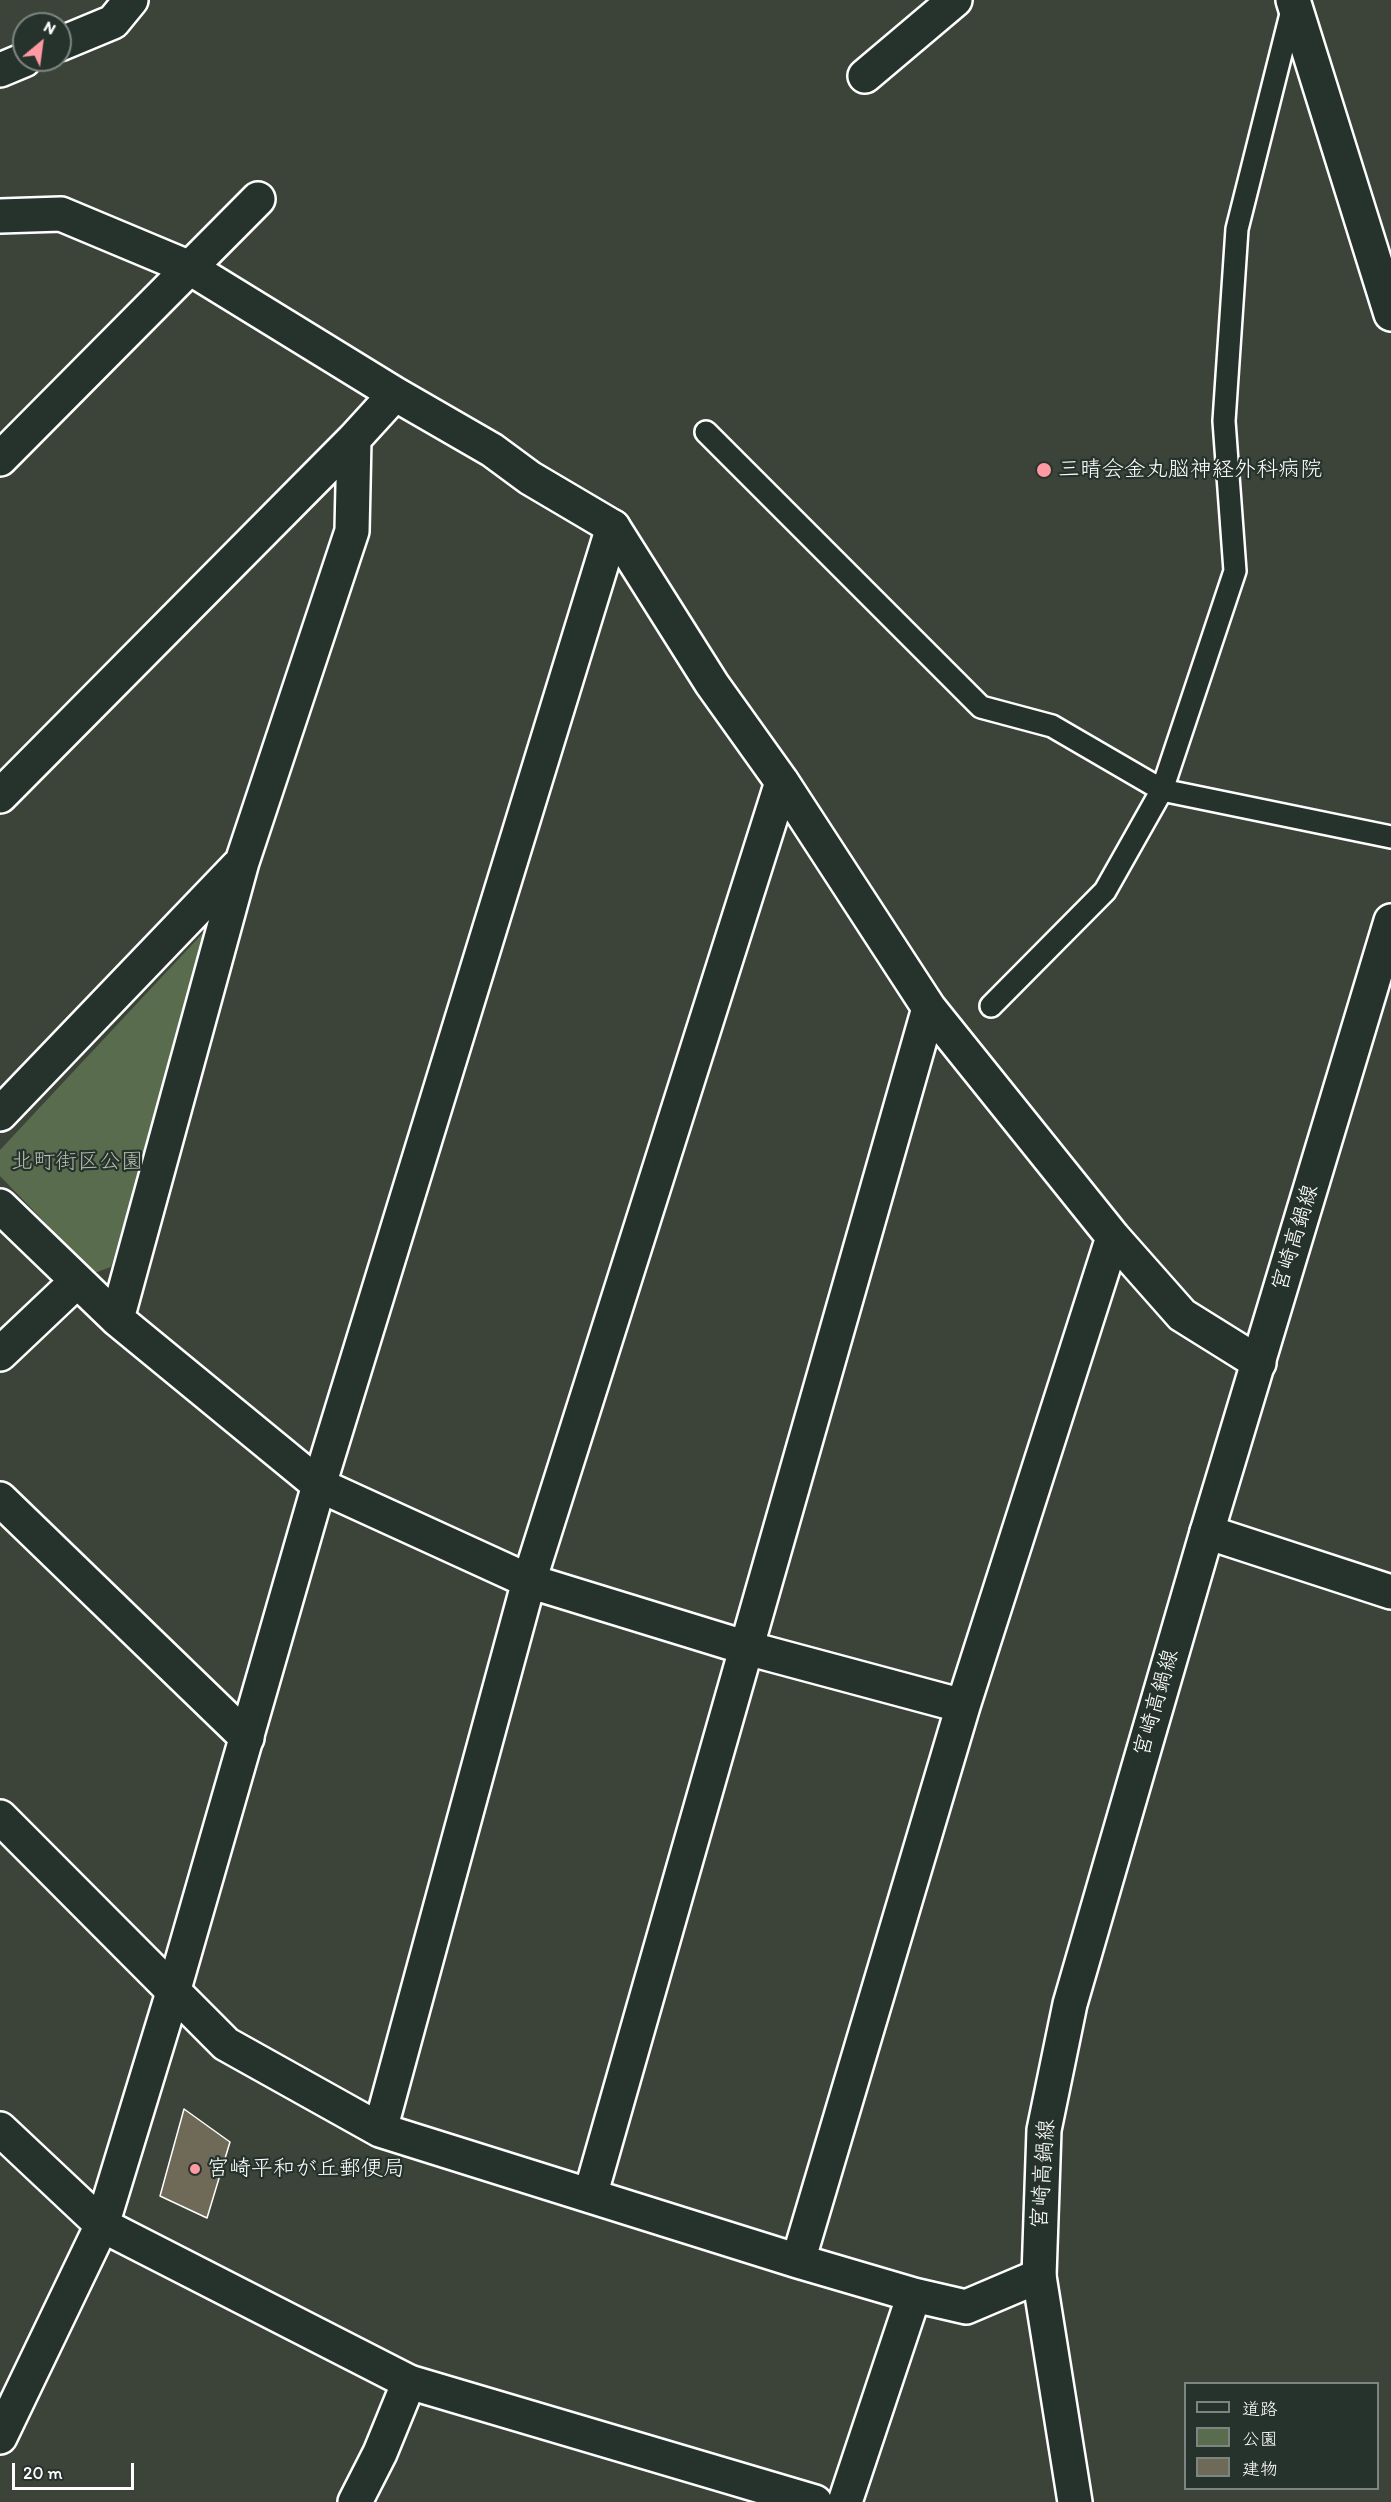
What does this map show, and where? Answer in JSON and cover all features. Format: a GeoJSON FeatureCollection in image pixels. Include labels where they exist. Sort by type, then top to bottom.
{"type":"FeatureCollection","features":[{"type":"Feature","properties":{"kind":"street"},"geometry":{"type":"LineString","coordinates":[[72,39],[113,22],[131,0]]}},
{"type":"Feature","properties":{"kind":"street"},"geometry":{"type":"LineString","coordinates":[[865,76],[955,0]]}},
{"type":"Feature","properties":{"kind":"street"},"geometry":{"type":"LineString","coordinates":[[1301,1],[1391,314]]}},
{"type":"Feature","properties":{"kind":"street"},"geometry":{"type":"LineString","coordinates":[[0,459],[258,199]]}},
{"type":"Feature","properties":{"kind":"street"},"geometry":{"type":"LineString","coordinates":[[0,216],[62,214],[190,268],[395,394],[492,450],[530,478],[613,527],[712,684],[782,782],[929,1008],[1113,1237],[1182,1315],[1259,1364]]}},
{"type":"Feature","properties":{"kind":"street"},"geometry":{"type":"LineString","coordinates":[[0,796],[354,439],[395,394]]}},
{"type":"Feature","properties":{"kind":"street"},"geometry":{"type":"LineString","coordinates":[[117,1319],[242,862],[352,531],[354,439]]}},
{"type":"Feature","properties":{"kind":"street"},"geometry":{"type":"LineString","coordinates":[[0,2437],[102,2225],[174,1989],[319,1485],[613,527]]}},
{"type":"Feature","properties":{"kind":"street"},"geometry":{"type":"LineString","coordinates":[[380,2130],[529,1581],[782,782]]}},
{"type":"Feature","properties":{"kind":"street"},"geometry":{"type":"LineString","coordinates":[[0,1113],[242,862]]}},
{"type":"Feature","properties":{"kind":"street","name":"宮崎高鍋線"},"geometry":{"type":"LineString","coordinates":[[1075,2502],[1039,2276],[1044,2130],[1070,2004],[1207,1532],[1391,921]]}},
{"type":"Feature","properties":{"kind":"street"},"geometry":{"type":"LineString","coordinates":[[590,2196],[929,1008]]}},
{"type":"Feature","properties":{"kind":"street"},"geometry":{"type":"LineString","coordinates":[[0,1206],[76,1282],[117,1319],[319,1485],[529,1581],[747,1648],[963,1706]]}},
{"type":"Feature","properties":{"kind":"street"},"geometry":{"type":"LineString","coordinates":[[798,2261],[963,1706],[1113,1237]]}},
{"type":"Feature","properties":{"kind":"street"},"geometry":{"type":"LineString","coordinates":[[0,1354],[76,1282]]}},
{"type":"Feature","properties":{"kind":"street"},"geometry":{"type":"LineString","coordinates":[[0,1499],[247,1738]]}},
{"type":"Feature","properties":{"kind":"street"},"geometry":{"type":"LineString","coordinates":[[1207,1532],[1391,1592]]}},
{"type":"Feature","properties":{"kind":"street"},"geometry":{"type":"LineString","coordinates":[[0,1817],[174,1989],[226,2044],[380,2130],[798,2261],[914,2295],[966,2307],[1039,2276]]}},
{"type":"Feature","properties":{"kind":"street"},"geometry":{"type":"LineString","coordinates":[[0,2129],[102,2225],[410,2382],[815,2502]]}},
{"type":"Feature","properties":{"kind":"street"},"geometry":{"type":"LineString","coordinates":[[845,2502],[914,2295]]}},
{"type":"Feature","properties":{"kind":"street"},"geometry":{"type":"LineString","coordinates":[[355,2502],[380,2453],[410,2382]]}},
{"type":"Feature","properties":{"kind":"lane"},"geometry":{"type":"LineString","coordinates":[[991,1006],[1106,891],[1162,790],[1235,571],[1224,421],[1237,229],[1301,1]]}},
{"type":"Feature","properties":{"kind":"lane"},"geometry":{"type":"LineString","coordinates":[[706,432],[981,707],[1052,726],[1162,790],[1391,837]]}},
{"type":"Feature","properties":{"kind":"green space","name":"北町街区公園"},"geometry":{"type":"Polygon","coordinates":[[[215,920],[111,1267],[94,1273],[0,1176],[0,1150],[215,920]]]}},
{"type":"Feature","properties":{"kind":"building","name":"宮崎平和が丘郵便局"},"geometry":{"type":"Polygon","coordinates":[[[184,2109],[230,2142],[207,2218],[160,2196],[184,2109]]]}},
{"type":"Feature","properties":{"kind":"place","name":"三晴会金丸脳神経外科病院"},"geometry":{"type":"Point","coordinates":[1044,470]}},
{"type":"Feature","properties":{"kind":"place","name":"宮崎平和が丘郵便局"},"geometry":{"type":"Point","coordinates":[195,2169]}}]}
